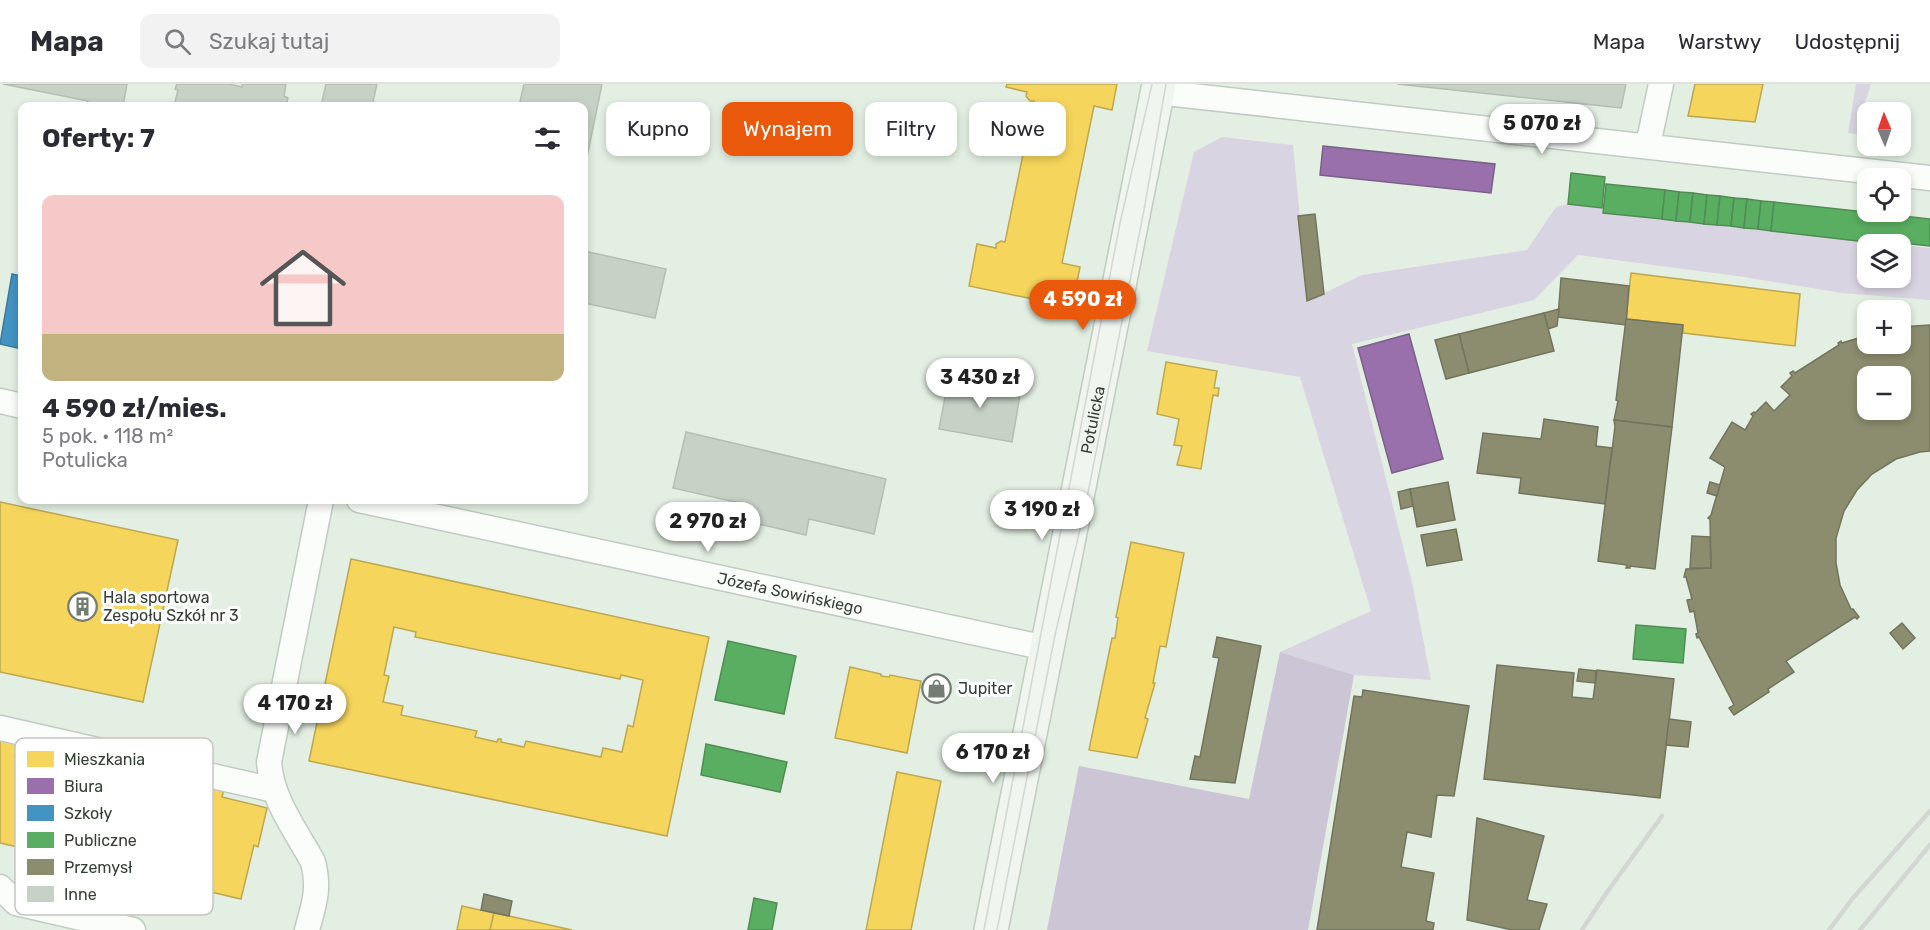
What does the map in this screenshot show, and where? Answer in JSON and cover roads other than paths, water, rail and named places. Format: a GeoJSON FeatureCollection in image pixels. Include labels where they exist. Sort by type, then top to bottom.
{"type":"FeatureCollection","features":[{"type":"Feature","properties":{"kind":"street"},"geometry":{"type":"LineString","coordinates":[[1648,145],[1661,84]]}},
{"type":"Feature","properties":{"kind":"street"},"geometry":{"type":"LineString","coordinates":[[1158,88],[1930,178]]}},
{"type":"Feature","properties":{"kind":"street","name":"Potulicka"},"geometry":{"type":"LineString","coordinates":[[991,930],[1158,88]]}},
{"type":"Feature","properties":{"kind":"street"},"geometry":{"type":"LineString","coordinates":[[0,401],[18,405]]}},
{"type":"Feature","properties":{"kind":"street"},"geometry":{"type":"LineString","coordinates":[[307,930],[316,897],[318,884],[316,874],[313,862],[274,790],[270,775],[271,747],[320,504]]}},
{"type":"Feature","properties":{"kind":"street","name":"Józefa Sowińskiego"},"geometry":{"type":"LineString","coordinates":[[378,504],[1046,648]]}},
{"type":"Feature","properties":{"kind":"street"},"geometry":{"type":"LineString","coordinates":[[0,728],[44,738]]}},
{"type":"Feature","properties":{"kind":"street"},"geometry":{"type":"LineString","coordinates":[[213,776],[274,790]]}},
{"type":"Feature","properties":{"kind":"street"},"geometry":{"type":"LineString","coordinates":[[0,887],[15,902]]}},
{"type":"Feature","properties":{"kind":"street"},"geometry":{"type":"LineString","coordinates":[[68,915],[133,930]]}},
{"type":"Feature","properties":{"kind":"tram line"},"geometry":{"type":"LineString","coordinates":[[984,930],[1120,223],[1152,84]]}},
{"type":"Feature","properties":{"kind":"tram line"},"geometry":{"type":"LineString","coordinates":[[997,930],[1055,635],[1085,508],[1144,210],[1166,84]]}},
{"type":"Feature","properties":{"kind":"railway"},"geometry":{"type":"LineString","coordinates":[[1829,930],[1853,898],[1930,811]]}},
{"type":"Feature","properties":{"kind":"railway"},"geometry":{"type":"LineString","coordinates":[[1582,930],[1662,816]]}},
{"type":"Feature","properties":{"kind":"railway"},"geometry":{"type":"LineString","coordinates":[[1860,930],[1930,845]]}},
{"type":"Feature","properties":{"kind":"place","name":"Hala sportowa Zespołu Szkół nr 3"},"geometry":{"type":"Point","coordinates":[82,606]}},
{"type":"Feature","properties":{"kind":"place","name":"Jupiter"},"geometry":{"type":"Point","coordinates":[937,688]}}]}
